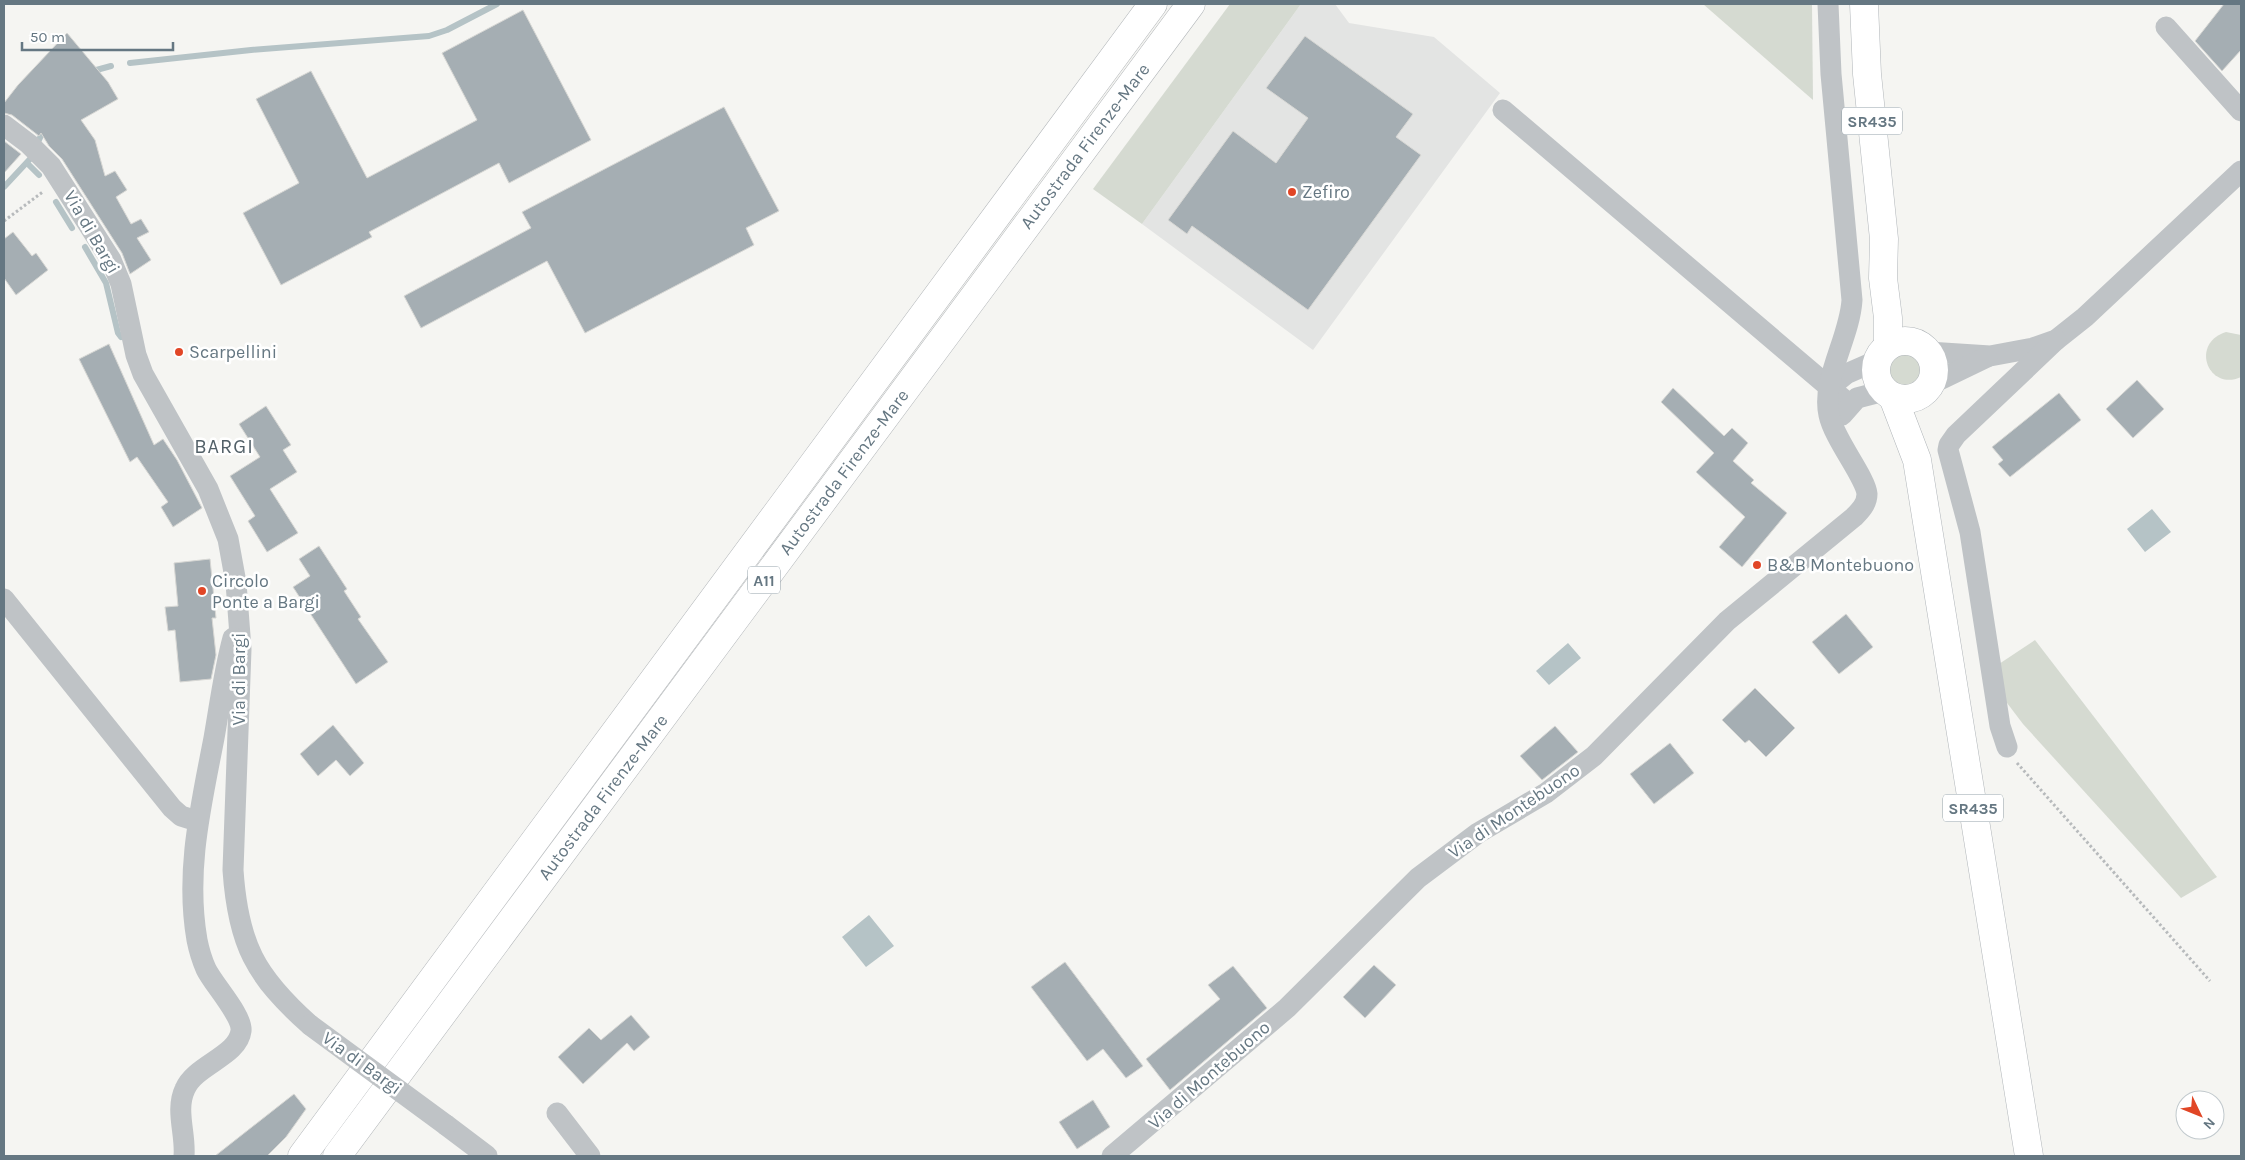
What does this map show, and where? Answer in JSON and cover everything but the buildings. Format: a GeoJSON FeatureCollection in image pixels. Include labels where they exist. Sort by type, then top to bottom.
{"type":"FeatureCollection","features":[{"type":"Feature","properties":{"kind":"main road","name":"Autostrada Firenze-Mare"},"geometry":{"type":"LineString","coordinates":[[302,1156],[1153,4]]}},
{"type":"Feature","properties":{"kind":"main road","name":"Autostrada Firenze-Mare"},"geometry":{"type":"LineString","coordinates":[[337,1156],[1191,4]]}},
{"type":"Feature","properties":{"kind":"main road","name":"SR435"},"geometry":{"type":"LineString","coordinates":[[1864,4],[1867,74],[1884,239],[1883,278],[1888,318],[1876,357],[1876,373],[1889,394]]}},
{"type":"Feature","properties":{"kind":"main road","name":"SR435"},"geometry":{"type":"LineString","coordinates":[[1884,239],[1922,347],[1934,367],[1928,388]]}},
{"type":"Feature","properties":{"kind":"main road"},"geometry":{"type":"LineString","coordinates":[[1876,357],[1898,342],[1922,347]]}},
{"type":"Feature","properties":{"kind":"main road"},"geometry":{"type":"LineString","coordinates":[[1889,394],[1909,399],[1928,388]]}},
{"type":"Feature","properties":{"kind":"main road"},"geometry":{"type":"LineString","coordinates":[[1917,460],[1928,388]]}},
{"type":"Feature","properties":{"kind":"main road"},"geometry":{"type":"LineString","coordinates":[[1889,394],[1917,460]]}},
{"type":"Feature","properties":{"kind":"main road","name":"SR435"},"geometry":{"type":"LineString","coordinates":[[1917,460],[2029,1156]]}},
{"type":"Feature","properties":{"kind":"street","name":"Via di Montebuono"},"geometry":{"type":"LineString","coordinates":[[1112,1156],[1287,1008],[1418,878],[1478,833],[1546,793],[1594,756],[1727,621],[1860,510],[1865,503],[1866,488],[1834,430],[1828,406],[1830,387],[1850,316],[1852,293],[1833,103],[1828,4]]}},
{"type":"Feature","properties":{"kind":"street"},"geometry":{"type":"LineString","coordinates":[[2166,27],[2241,111]]}},
{"type":"Feature","properties":{"kind":"street"},"geometry":{"type":"LineString","coordinates":[[1503,110],[1849,404]]}},
{"type":"Feature","properties":{"kind":"street","name":"Via di Bargi"},"geometry":{"type":"LineString","coordinates":[[4,125],[47,161],[117,272],[126,302],[132,340],[141,368],[196,467],[223,523],[233,557],[239,613],[240,710],[233,870],[236,905],[242,931],[254,962],[275,991],[310,1025],[487,1156]]}},
{"type":"Feature","properties":{"kind":"street"},"geometry":{"type":"LineString","coordinates":[[2007,747],[2000,726],[1970,532],[1948,450],[1949,445],[1956,435],[2056,340],[2085,317],[2241,171]]}},
{"type":"Feature","properties":{"kind":"street"},"geometry":{"type":"LineString","coordinates":[[1928,388],[1990,356],[2033,348],[2056,340]]}},
{"type":"Feature","properties":{"kind":"street"},"geometry":{"type":"LineString","coordinates":[[1843,341],[1876,357]]}},
{"type":"Feature","properties":{"kind":"street"},"geometry":{"type":"LineString","coordinates":[[1922,347],[1990,356]]}},
{"type":"Feature","properties":{"kind":"street"},"geometry":{"type":"LineString","coordinates":[[1830,387],[1846,374],[1876,357]]}},
{"type":"Feature","properties":{"kind":"street"},"geometry":{"type":"LineString","coordinates":[[1834,430],[1849,404],[1862,396],[1889,394]]}},
{"type":"Feature","properties":{"kind":"street"},"geometry":{"type":"LineString","coordinates":[[4,599],[172,808],[181,816],[197,821]]}},
{"type":"Feature","properties":{"kind":"street"},"geometry":{"type":"LineString","coordinates":[[184,1156],[181,1111],[184,1089],[199,1072],[235,1044],[241,1033],[241,1027],[205,967],[197,941],[193,910],[192,866],[197,821],[222,681],[239,613]]}},
{"type":"Feature","properties":{"kind":"street"},"geometry":{"type":"LineString","coordinates":[[557,1113],[590,1156]]}},
{"type":"Feature","properties":{"kind":"path"},"geometry":{"type":"LineString","coordinates":[[4,221],[60,179]]}},
{"type":"Feature","properties":{"kind":"path"},"geometry":{"type":"LineString","coordinates":[[2007,747],[2030,779],[2210,981]]}},
{"type":"Feature","properties":{"kind":"shaded area"},"geometry":{"type":"Polygon","coordinates":[[[1230,4],[1301,4],[1142,224],[1093,189],[1230,4]]]}},
{"type":"Feature","properties":{"kind":"shaded area"},"geometry":{"type":"Polygon","coordinates":[[[1301,4],[1335,4],[1349,23],[1434,37],[1500,93],[1313,350],[1142,224],[1301,4]]]}},
{"type":"Feature","properties":{"kind":"shaded area"},"geometry":{"type":"Polygon","coordinates":[[[1703,4],[1812,4],[1813,100],[1703,4]]]}},
{"type":"Feature","properties":{"kind":"shaded area"},"geometry":{"type":"Polygon","coordinates":[[[2226,332],[2241,335],[2241,377],[2230,380],[2220,378],[2212,373],[2206,355],[2208,346],[2215,338],[2226,332]]]}},
{"type":"Feature","properties":{"kind":"shaded area"},"geometry":{"type":"Polygon","coordinates":[[[1902,350],[1910,350],[1917,353],[1923,359],[1926,370],[1923,381],[1917,387],[1910,390],[1902,390],[1895,387],[1889,381],[1886,374],[1886,366],[1889,359],[1895,353],[1902,350]]]}},
{"type":"Feature","properties":{"kind":"shaded area"},"geometry":{"type":"Polygon","coordinates":[[[2152,509],[2171,532],[2145,552],[2127,529],[2152,509]]]}},
{"type":"Feature","properties":{"kind":"shaded area"},"geometry":{"type":"Polygon","coordinates":[[[2035,640],[2217,877],[2181,898],[2023,724],[2001,695],[1999,664],[2035,640]]]}},
{"type":"Feature","properties":{"kind":"shaded area"},"geometry":{"type":"Polygon","coordinates":[[[1568,643],[1581,658],[1549,685],[1536,671],[1568,643]]]}},
{"type":"Feature","properties":{"kind":"shaded area"},"geometry":{"type":"Polygon","coordinates":[[[869,915],[894,946],[866,967],[842,937],[869,915]]]}},
{"type":"Feature","properties":{"kind":"waterway"},"geometry":{"type":"LineString","coordinates":[[130,63],[251,50],[429,36],[447,30],[497,4]]}},
{"type":"Feature","properties":{"kind":"waterway"},"geometry":{"type":"LineString","coordinates":[[89,72],[111,66]]}},
{"type":"Feature","properties":{"kind":"waterway"},"geometry":{"type":"LineString","coordinates":[[4,187],[30,159],[45,127]]}},
{"type":"Feature","properties":{"kind":"waterway"},"geometry":{"type":"LineString","coordinates":[[27,163],[39,175]]}},
{"type":"Feature","properties":{"kind":"waterway"},"geometry":{"type":"LineString","coordinates":[[56,202],[72,228]]}},
{"type":"Feature","properties":{"kind":"waterway"},"geometry":{"type":"LineString","coordinates":[[85,247],[106,283],[118,333],[121,337]]}},
{"type":"Feature","properties":{"kind":"place","name":"Zefiro"},"geometry":{"type":"Point","coordinates":[1292,192]}},
{"type":"Feature","properties":{"kind":"place","name":"Scarpellini"},"geometry":{"type":"Point","coordinates":[179,352]}},
{"type":"Feature","properties":{"kind":"place","name":"B&B Montebuono"},"geometry":{"type":"Point","coordinates":[1757,565]}},
{"type":"Feature","properties":{"kind":"place","name":"Circolo Ponte a Bargi"},"geometry":{"type":"Point","coordinates":[202,591]}},
{"type":"Feature","properties":{"kind":"district","name":"BARGI"},"geometry":{"type":"Point","coordinates":[224,446]}}]}
